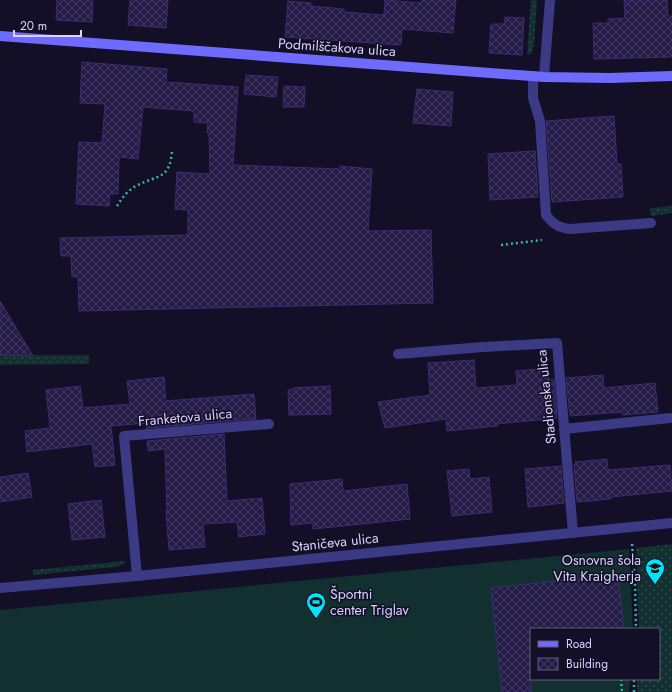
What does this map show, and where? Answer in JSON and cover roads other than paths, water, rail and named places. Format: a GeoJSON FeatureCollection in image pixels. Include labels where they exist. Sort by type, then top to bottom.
{"type":"FeatureCollection","features":[{"type":"Feature","properties":{"kind":"street"},"geometry":{"type":"LineString","coordinates":[[544,77],[550,0]]}},
{"type":"Feature","properties":{"kind":"street","name":"Podmilščakova ulica"},"geometry":{"type":"LineString","coordinates":[[0,36],[544,77],[610,78],[672,76]]}},
{"type":"Feature","properties":{"kind":"street"},"geometry":{"type":"LineString","coordinates":[[533,76],[533,98],[540,121],[546,215],[552,223],[562,228],[570,229],[651,222]]}},
{"type":"Feature","properties":{"kind":"street","name":"Stadionska ulica"},"geometry":{"type":"LineString","coordinates":[[398,354],[557,343],[573,533]]}},
{"type":"Feature","properties":{"kind":"street"},"geometry":{"type":"LineString","coordinates":[[564,429],[670,418]]}},
{"type":"Feature","properties":{"kind":"street","name":"Franketova ulica"},"geometry":{"type":"LineString","coordinates":[[137,576],[124,436],[269,424]]}},
{"type":"Feature","properties":{"kind":"street","name":"Staničeva ulica"},"geometry":{"type":"LineString","coordinates":[[0,588],[137,576],[672,523]]}},
{"type":"Feature","properties":{"kind":"place","name":"Osnovna šola Vita Kraigherja"},"geometry":{"type":"Point","coordinates":[655,585]}},
{"type":"Feature","properties":{"kind":"place","name":"Športni center Triglav"},"geometry":{"type":"Point","coordinates":[316,619]}}]}
